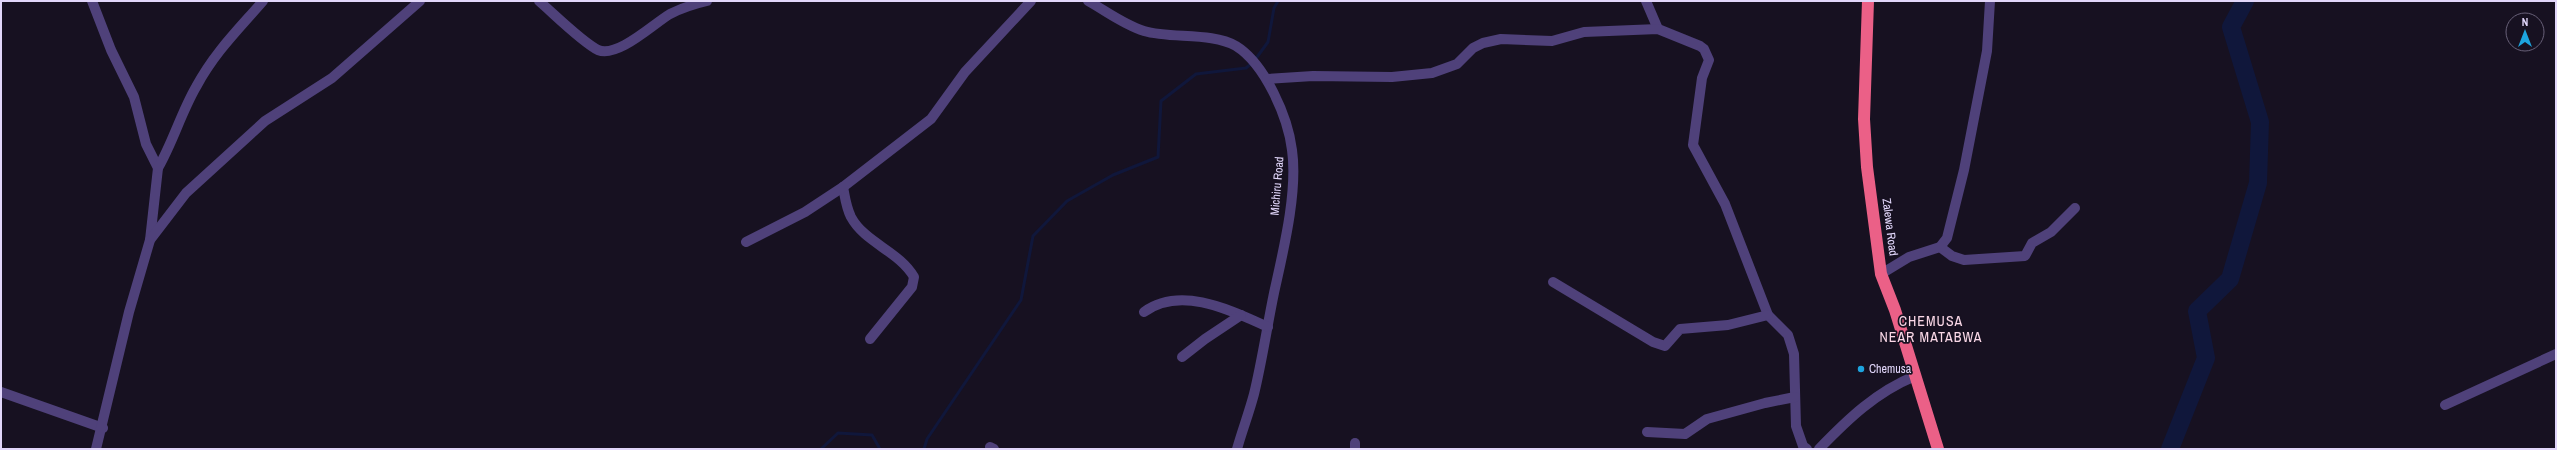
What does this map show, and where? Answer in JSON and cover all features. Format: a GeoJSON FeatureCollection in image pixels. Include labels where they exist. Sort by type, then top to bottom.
{"type":"FeatureCollection","features":[{"type":"Feature","properties":{"kind":"highway","name":"Zalewa Road"},"geometry":{"type":"LineString","coordinates":[[1868,1],[1864,119],[1867,167],[1882,274],[1938,449]]}},
{"type":"Feature","properties":{"kind":"street"},"geometry":{"type":"LineString","coordinates":[[92,1],[111,50],[134,98],[146,144],[158,168]]}},
{"type":"Feature","properties":{"kind":"street"},"geometry":{"type":"LineString","coordinates":[[150,240],[186,193],[265,121],[332,78],[420,1]]}},
{"type":"Feature","properties":{"kind":"street"},"geometry":{"type":"LineString","coordinates":[[539,1],[596,49],[606,51],[619,48],[671,14],[707,1]]}},
{"type":"Feature","properties":{"kind":"street"},"geometry":{"type":"LineString","coordinates":[[746,242],[805,212],[843,187],[931,119],[965,72],[1031,1]]}},
{"type":"Feature","properties":{"kind":"street","name":"Michiru Road"},"geometry":{"type":"LineString","coordinates":[[1088,1],[1144,31],[1226,42],[1247,55],[1267,79],[1288,131],[1293,151],[1293,173],[1282,253],[1254,395],[1237,449]]}},
{"type":"Feature","properties":{"kind":"street"},"geometry":{"type":"LineString","coordinates":[[1646,1],[1658,29]]}},
{"type":"Feature","properties":{"kind":"street"},"geometry":{"type":"LineString","coordinates":[[1882,274],[1909,258],[1940,247],[1947,238],[1964,170],[1987,51],[1990,1]]}},
{"type":"Feature","properties":{"kind":"street"},"geometry":{"type":"LineString","coordinates":[[96,449],[103,428],[129,312],[150,240],[158,168],[168,151],[195,89],[207,68],[227,40],[262,2]]}},
{"type":"Feature","properties":{"kind":"street"},"geometry":{"type":"LineString","coordinates":[[1267,79],[1313,76],[1392,77],[1432,73],[1451,67],[1473,48],[1491,41],[1552,41],[1584,32],[1658,29],[1700,46],[1708,54],[1709,60],[1702,78],[1693,145],[1725,204],[1768,315],[1784,329],[1791,342],[1794,354],[1796,426],[1803,446],[1807,449]]}},
{"type":"Feature","properties":{"kind":"street"},"geometry":{"type":"LineString","coordinates":[[843,187],[847,208],[856,224],[877,244],[899,258],[914,277],[912,287],[870,339]]}},
{"type":"Feature","properties":{"kind":"street"},"geometry":{"type":"LineString","coordinates":[[1940,247],[1952,256],[1964,260],[2025,256],[2032,242],[2051,232],[2075,208]]}},
{"type":"Feature","properties":{"kind":"street"},"geometry":{"type":"LineString","coordinates":[[1553,282],[1653,342],[1665,346],[1680,329],[1728,325],[1768,315]]}},
{"type":"Feature","properties":{"kind":"street"},"geometry":{"type":"LineString","coordinates":[[1144,312],[1152,306],[1185,301],[1217,305],[1268,327]]}},
{"type":"Feature","properties":{"kind":"street"},"geometry":{"type":"LineString","coordinates":[[1182,357],[1205,339],[1241,315]]}},
{"type":"Feature","properties":{"kind":"street"},"geometry":{"type":"LineString","coordinates":[[2445,405],[2556,354]]}},
{"type":"Feature","properties":{"kind":"street"},"geometry":{"type":"LineString","coordinates":[[1819,449],[1837,429],[1864,405],[1898,383],[1915,376]]}},
{"type":"Feature","properties":{"kind":"street"},"geometry":{"type":"LineString","coordinates":[[1,392],[103,428]]}},
{"type":"Feature","properties":{"kind":"street"},"geometry":{"type":"LineString","coordinates":[[1647,432],[1685,434],[1706,420],[1765,403],[1795,397]]}},
{"type":"Feature","properties":{"kind":"waterway"},"geometry":{"type":"LineString","coordinates":[[1257,57],[1268,42],[1274,8],[1278,1]]}},
{"type":"Feature","properties":{"kind":"waterway"},"geometry":{"type":"LineString","coordinates":[[2170,449],[2206,358],[2197,311],[2230,279],[2258,183],[2260,122],[2231,27],[2245,1]]}},
{"type":"Feature","properties":{"kind":"waterway"},"geometry":{"type":"LineString","coordinates":[[924,449],[927,439],[1021,300],[1033,236],[1067,201],[1113,175],[1158,157],[1161,101],[1196,74],[1246,68],[1252,63]]}},
{"type":"Feature","properties":{"kind":"waterway"},"geometry":{"type":"LineString","coordinates":[[821,449],[838,433],[872,435],[880,449]]}},
{"type":"Feature","properties":{"kind":"place","name":"Chemusa"},"geometry":{"type":"Point","coordinates":[1861,369]}},
{"type":"Feature","properties":{"kind":"district","name":"CHEMUSA NEAR MATABWA"},"geometry":{"type":"Point","coordinates":[1931,330]}}]}
